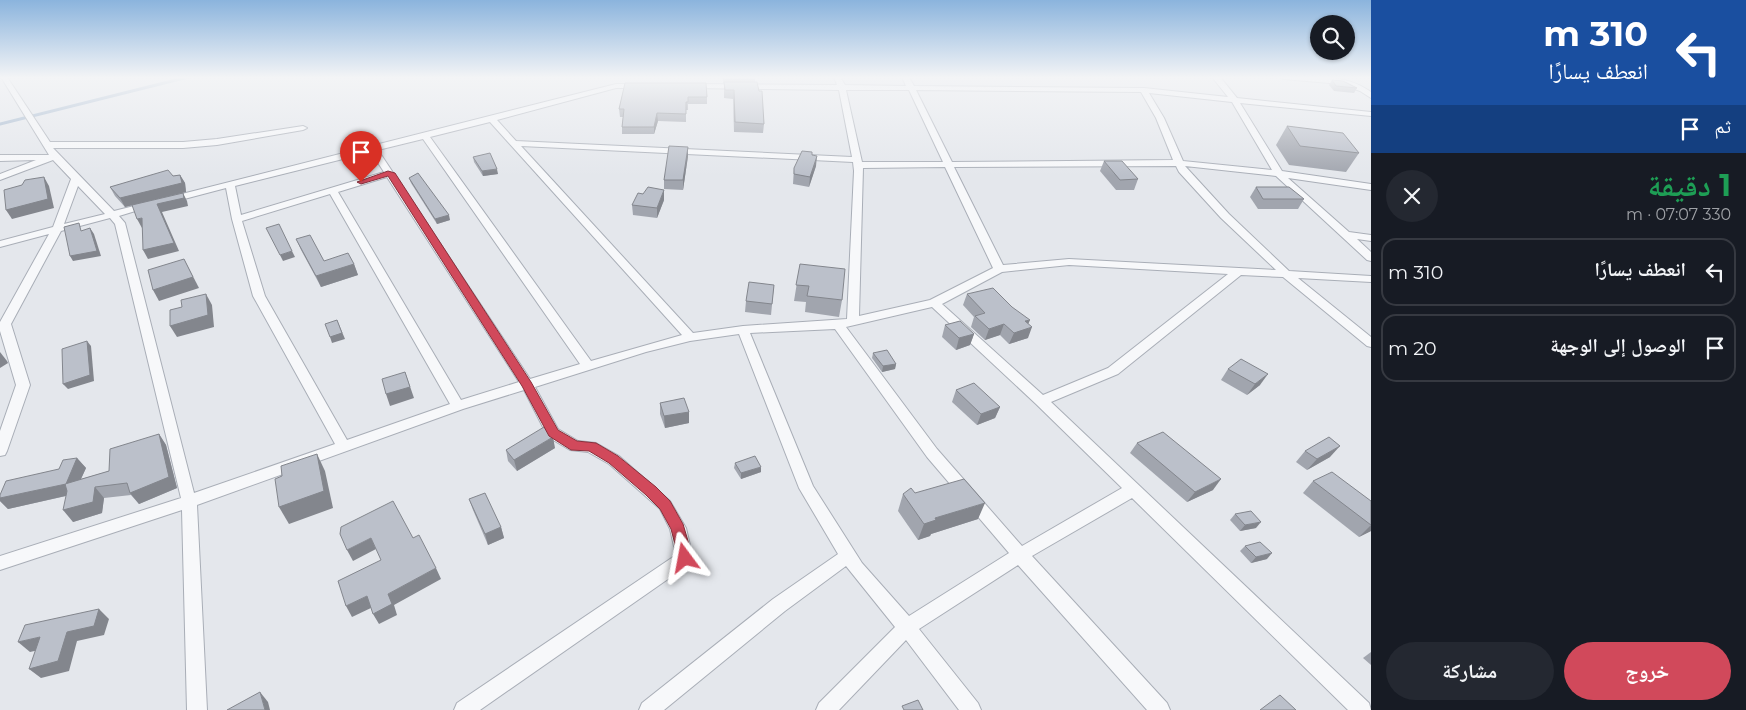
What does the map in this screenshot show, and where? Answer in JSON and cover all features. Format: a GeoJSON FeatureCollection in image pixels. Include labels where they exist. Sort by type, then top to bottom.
{"type":"FeatureCollection","features":[{"type":"Feature","properties":{"kind":"street"},"geometry":{"type":"LineString","coordinates":[[25,110],[48,146],[76,178],[120,222],[189,501],[197,710]]}},
{"type":"Feature","properties":{"kind":"street"},"geometry":{"type":"LineString","coordinates":[[0,244],[525,110]]}},
{"type":"Feature","properties":{"kind":"street"},"geometry":{"type":"LineString","coordinates":[[847,110],[858,165],[854,321]]}},
{"type":"Feature","properties":{"kind":"street"},"geometry":{"type":"LineString","coordinates":[[922,110],[948,168],[999,269]]}},
{"type":"Feature","properties":{"kind":"street"},"geometry":{"type":"LineString","coordinates":[[1156,110],[1180,167],[1225,216],[1286,274],[1371,343]]}},
{"type":"Feature","properties":{"kind":"street"},"geometry":{"type":"LineString","coordinates":[[1241,110],[1280,175],[1371,258]]}},
{"type":"Feature","properties":{"kind":"street"},"geometry":{"type":"LineString","coordinates":[[1333,110],[1371,114]]}},
{"type":"Feature","properties":{"kind":"street"},"geometry":{"type":"LineString","coordinates":[[492,119],[690,337]]}},
{"type":"Feature","properties":{"kind":"street"},"geometry":{"type":"LineString","coordinates":[[0,158],[48,146],[183,145],[217,142],[303,128]]}},
{"type":"Feature","properties":{"kind":"street"},"geometry":{"type":"LineString","coordinates":[[425,136],[588,366]]}},
{"type":"Feature","properties":{"kind":"street"},"geometry":{"type":"LineString","coordinates":[[514,143],[858,165],[948,168],[1180,167],[1267,176],[1280,175],[1371,187]]}},
{"type":"Feature","properties":{"kind":"street"},"geometry":{"type":"LineString","coordinates":[[0,177],[48,146]]}},
{"type":"Feature","properties":{"kind":"street"},"geometry":{"type":"LineString","coordinates":[[373,149],[527,384],[553,433],[575,446],[591,446],[614,460],[665,505],[678,528],[685,558],[464,710]]}},
{"type":"Feature","properties":{"kind":"street"},"geometry":{"type":"LineString","coordinates":[[237,219],[390,173]]}},
{"type":"Feature","properties":{"kind":"street"},"geometry":{"type":"LineString","coordinates":[[0,451],[23,385],[3,326],[57,229],[76,178]]}},
{"type":"Feature","properties":{"kind":"street"},"geometry":{"type":"LineString","coordinates":[[230,184],[237,219],[259,296],[343,446]]}},
{"type":"Feature","properties":{"kind":"street"},"geometry":{"type":"LineString","coordinates":[[332,190],[458,406]]}},
{"type":"Feature","properties":{"kind":"street"},"geometry":{"type":"LineString","coordinates":[[1346,235],[1371,238]]}},
{"type":"Feature","properties":{"kind":"street"},"geometry":{"type":"LineString","coordinates":[[0,562],[189,501],[458,406],[588,366],[690,337],[742,330],[838,325],[934,303],[999,269],[1069,262],[1371,279]]}},
{"type":"Feature","properties":{"kind":"street"},"geometry":{"type":"LineString","coordinates":[[1041,401],[1113,371],[1238,272]]}},
{"type":"Feature","properties":{"kind":"street"},"geometry":{"type":"LineString","coordinates":[[934,303],[1041,401],[1362,710]]}},
{"type":"Feature","properties":{"kind":"street"},"geometry":{"type":"LineString","coordinates":[[838,325],[932,453],[1020,555],[1160,710]]}},
{"type":"Feature","properties":{"kind":"street"},"geometry":{"type":"LineString","coordinates":[[742,330],[806,488],[856,568],[907,627],[970,710]]}},
{"type":"Feature","properties":{"kind":"street"},"geometry":{"type":"LineString","coordinates":[[830,709],[907,627],[1020,555],[1132,490]]}},
{"type":"Feature","properties":{"kind":"street"},"geometry":{"type":"LineString","coordinates":[[649,710],[779,605],[848,556]]}},
{"type":"Feature","properties":{"kind":"building"},"geometry":{"type":"Polygon","coordinates":[[[624,110],[686,110],[686,114],[657,113],[654,127],[622,127],[624,110]]]}},
{"type":"Feature","properties":{"kind":"building"},"geometry":{"type":"Polygon","coordinates":[[[735,110],[763,110],[764,124],[735,122],[735,110]]]}},
{"type":"Feature","properties":{"kind":"building"},"geometry":{"type":"Polygon","coordinates":[[[1287,126],[1343,133],[1359,153],[1300,146],[1287,126]]]}},
{"type":"Feature","properties":{"kind":"building"},"geometry":{"type":"Polygon","coordinates":[[[669,146],[688,147],[683,180],[664,180],[669,146]]]}},
{"type":"Feature","properties":{"kind":"building"},"geometry":{"type":"Polygon","coordinates":[[[802,151],[812,152],[812,155],[817,156],[810,177],[794,174],[794,168],[802,151]]]}},
{"type":"Feature","properties":{"kind":"building"},"geometry":{"type":"Polygon","coordinates":[[[490,153],[497,169],[482,171],[473,157],[490,153]]]}},
{"type":"Feature","properties":{"kind":"building"},"geometry":{"type":"Polygon","coordinates":[[[1104,161],[1122,161],[1138,179],[1120,180],[1104,161]]]}},
{"type":"Feature","properties":{"kind":"building"},"geometry":{"type":"Polygon","coordinates":[[[168,170],[173,176],[180,175],[182,183],[120,198],[110,187],[168,170]]]}},
{"type":"Feature","properties":{"kind":"building"},"geometry":{"type":"Polygon","coordinates":[[[418,173],[449,215],[435,219],[409,178],[418,173]]]}},
{"type":"Feature","properties":{"kind":"building"},"geometry":{"type":"Polygon","coordinates":[[[44,177],[48,199],[6,210],[4,190],[22,185],[25,180],[44,177]]]}},
{"type":"Feature","properties":{"kind":"building"},"geometry":{"type":"Polygon","coordinates":[[[648,187],[664,190],[657,208],[632,205],[638,193],[643,194],[648,187]]]}},
{"type":"Feature","properties":{"kind":"building"},"geometry":{"type":"Polygon","coordinates":[[[1256,187],[1289,187],[1304,199],[1263,199],[1256,187]]]}},
{"type":"Feature","properties":{"kind":"building"},"geometry":{"type":"Polygon","coordinates":[[[183,193],[184,198],[157,204],[174,243],[143,250],[142,218],[137,219],[132,205],[183,193]]]}},
{"type":"Feature","properties":{"kind":"building"},"geometry":{"type":"Polygon","coordinates":[[[79,223],[81,231],[90,228],[97,251],[70,256],[64,227],[79,223]]]}},
{"type":"Feature","properties":{"kind":"building"},"geometry":{"type":"Polygon","coordinates":[[[279,224],[292,251],[280,255],[266,228],[279,224]]]}},
{"type":"Feature","properties":{"kind":"building"},"geometry":{"type":"Polygon","coordinates":[[[310,235],[324,261],[348,253],[354,264],[316,276],[296,239],[310,235]]]}},
{"type":"Feature","properties":{"kind":"building"},"geometry":{"type":"Polygon","coordinates":[[[184,259],[193,277],[153,290],[148,270],[184,259]]]}},
{"type":"Feature","properties":{"kind":"building"},"geometry":{"type":"Polygon","coordinates":[[[800,264],[845,269],[842,300],[807,296],[809,286],[796,285],[800,264]]]}},
{"type":"Feature","properties":{"kind":"building"},"geometry":{"type":"Polygon","coordinates":[[[749,282],[774,285],[772,304],[746,301],[749,282]]]}},
{"type":"Feature","properties":{"kind":"building"},"geometry":{"type":"Polygon","coordinates":[[[993,288],[1012,307],[1030,320],[1025,321],[1032,327],[1014,333],[1004,324],[989,329],[975,316],[985,313],[967,294],[993,288]]]}},
{"type":"Feature","properties":{"kind":"building"},"geometry":{"type":"Polygon","coordinates":[[[206,294],[208,315],[170,326],[170,310],[182,307],[181,300],[206,294]]]}},
{"type":"Feature","properties":{"kind":"building"},"geometry":{"type":"Polygon","coordinates":[[[337,320],[342,333],[330,337],[325,324],[337,320]]]}},
{"type":"Feature","properties":{"kind":"building"},"geometry":{"type":"Polygon","coordinates":[[[960,321],[974,334],[959,338],[945,325],[960,321]]]}},
{"type":"Feature","properties":{"kind":"building"},"geometry":{"type":"Polygon","coordinates":[[[87,341],[90,375],[63,384],[62,349],[87,341]]]}},
{"type":"Feature","properties":{"kind":"building"},"geometry":{"type":"Polygon","coordinates":[[[887,350],[896,364],[883,366],[873,353],[887,350]]]}},
{"type":"Feature","properties":{"kind":"building"},"geometry":{"type":"Polygon","coordinates":[[[1241,359],[1268,374],[1255,384],[1228,369],[1241,359]]]}},
{"type":"Feature","properties":{"kind":"building"},"geometry":{"type":"Polygon","coordinates":[[[405,372],[410,387],[386,394],[382,379],[405,372]]]}},
{"type":"Feature","properties":{"kind":"building"},"geometry":{"type":"Polygon","coordinates":[[[974,383],[1000,407],[981,414],[956,390],[974,383]]]}},
{"type":"Feature","properties":{"kind":"building"},"geometry":{"type":"Polygon","coordinates":[[[684,398],[689,412],[664,416],[660,403],[684,398]]]}},
{"type":"Feature","properties":{"kind":"building"},"geometry":{"type":"Polygon","coordinates":[[[544,427],[553,437],[514,460],[506,450],[544,427]]]}},
{"type":"Feature","properties":{"kind":"building"},"geometry":{"type":"Polygon","coordinates":[[[1163,432],[1221,479],[1195,492],[1137,443],[1163,432]]]}},
{"type":"Feature","properties":{"kind":"building"},"geometry":{"type":"Polygon","coordinates":[[[159,434],[169,477],[130,493],[127,483],[95,487],[93,502],[63,510],[67,491],[65,484],[109,471],[110,449],[159,434]]]}},
{"type":"Feature","properties":{"kind":"building"},"geometry":{"type":"Polygon","coordinates":[[[1329,437],[1340,446],[1317,459],[1305,451],[1329,437]]]}},
{"type":"Feature","properties":{"kind":"building"},"geometry":{"type":"Polygon","coordinates":[[[317,454],[324,491],[279,507],[275,479],[282,476],[281,466],[317,454]]]}},
{"type":"Feature","properties":{"kind":"building"},"geometry":{"type":"Polygon","coordinates":[[[755,456],[761,467],[741,473],[735,463],[755,456]]]}},
{"type":"Feature","properties":{"kind":"building"},"geometry":{"type":"Polygon","coordinates":[[[77,458],[66,484],[0,498],[6,481],[59,469],[63,460],[77,458]]]}},
{"type":"Feature","properties":{"kind":"building"},"geometry":{"type":"Polygon","coordinates":[[[1332,472],[1371,501],[1371,525],[1313,481],[1332,472]]]}},
{"type":"Feature","properties":{"kind":"building"},"geometry":{"type":"Polygon","coordinates":[[[964,479],[985,503],[935,518],[936,520],[924,524],[903,494],[911,488],[915,493],[964,479]]]}},
{"type":"Feature","properties":{"kind":"building"},"geometry":{"type":"Polygon","coordinates":[[[485,493],[501,527],[485,534],[469,499],[485,493]]]}},
{"type":"Feature","properties":{"kind":"building"},"geometry":{"type":"Polygon","coordinates":[[[393,501],[413,538],[419,535],[436,568],[388,594],[392,604],[373,614],[367,596],[346,606],[338,581],[381,560],[371,538],[347,550],[340,534],[341,527],[393,501]]]}},
{"type":"Feature","properties":{"kind":"building"},"geometry":{"type":"Polygon","coordinates":[[[1251,511],[1261,522],[1245,525],[1235,514],[1251,511]]]}},
{"type":"Feature","properties":{"kind":"building"},"geometry":{"type":"Polygon","coordinates":[[[1260,542],[1272,553],[1256,557],[1245,546],[1260,542]]]}},
{"type":"Feature","properties":{"kind":"building"},"geometry":{"type":"Polygon","coordinates":[[[99,609],[94,626],[67,632],[58,661],[29,669],[40,637],[18,642],[25,625],[99,609]]]}},
{"type":"Feature","properties":{"kind":"building"},"geometry":{"type":"Polygon","coordinates":[[[260,692],[265,710],[227,710],[260,692]]]}},
{"type":"Feature","properties":{"kind":"building"},"geometry":{"type":"Polygon","coordinates":[[[1280,695],[1296,710],[1260,710],[1280,695]]]}},
{"type":"Feature","properties":{"kind":"building"},"geometry":{"type":"Polygon","coordinates":[[[918,700],[923,710],[904,710],[902,706],[918,700]]]}},
{"type":"Feature","properties":{"kind":"waterway"},"geometry":{"type":"LineString","coordinates":[[0,124],[55,110]]}},
{"type":"Feature","properties":{"kind":"route"},"geometry":{"type":"LineString","coordinates":[[361,182],[390,173],[527,384],[553,433],[575,446],[591,446],[614,460],[651,491],[665,505],[678,528],[685,558]]}}]}
